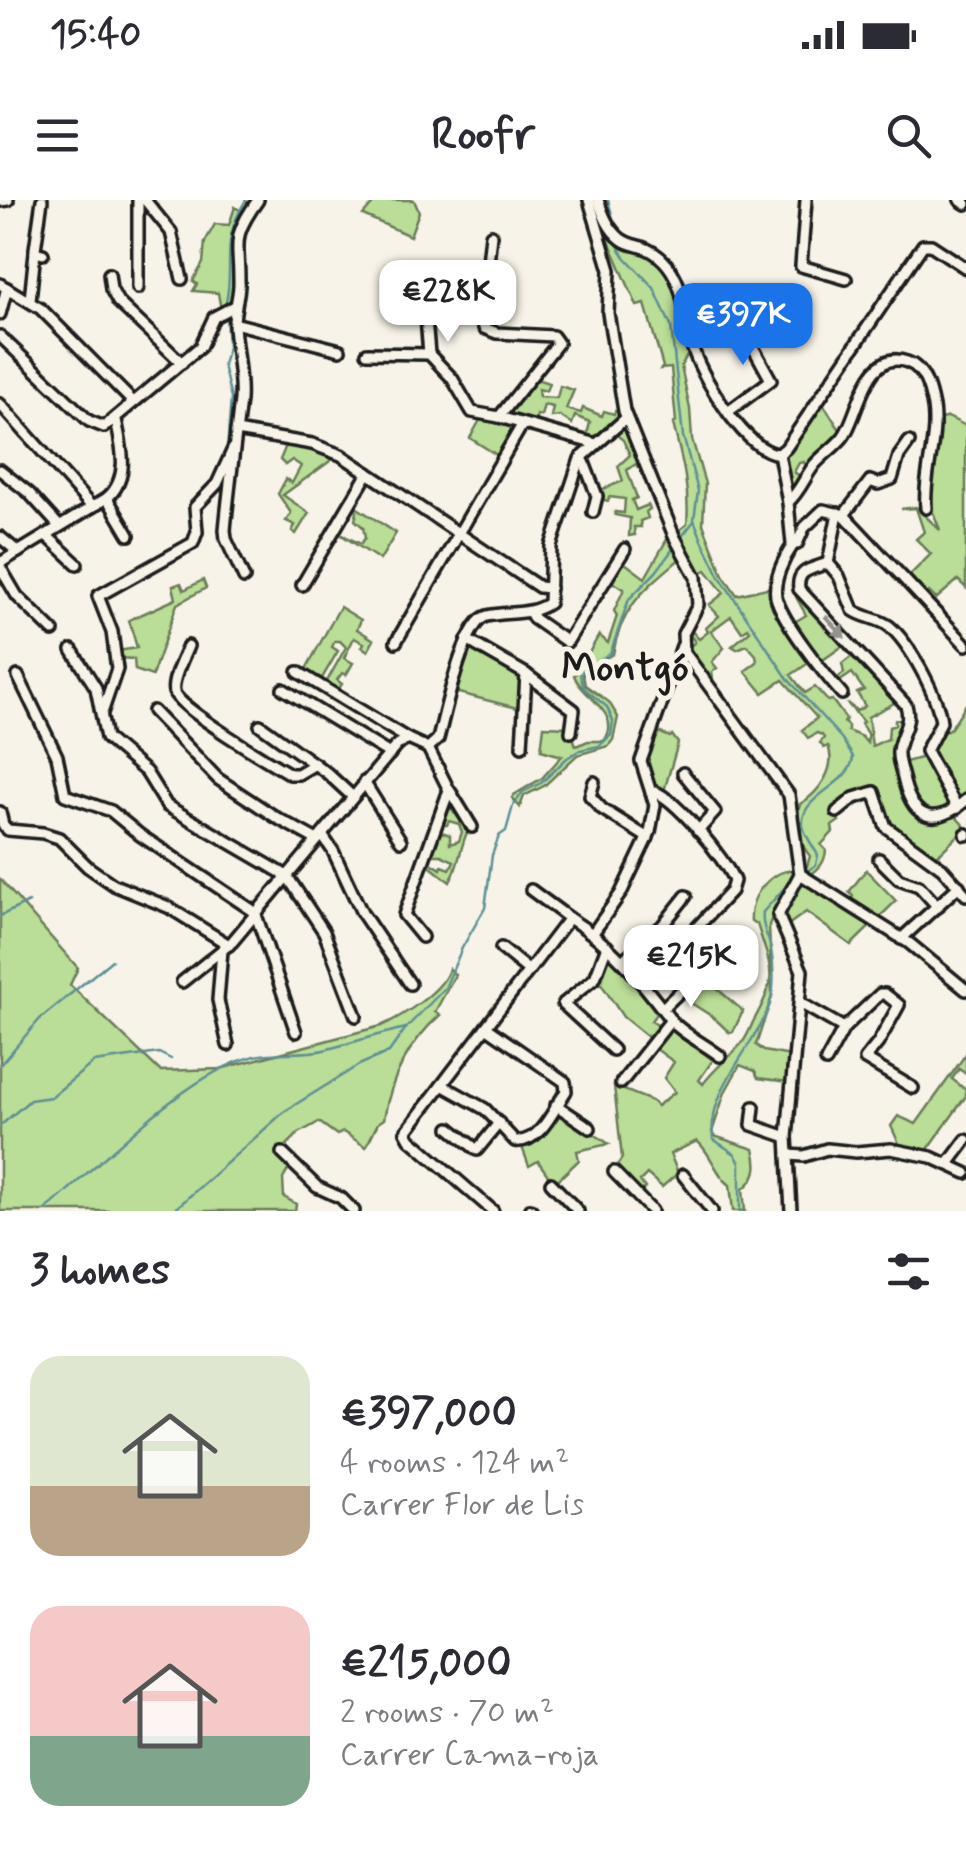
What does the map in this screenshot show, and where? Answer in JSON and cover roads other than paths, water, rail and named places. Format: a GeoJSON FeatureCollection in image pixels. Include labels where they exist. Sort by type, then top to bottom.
{"type":"FeatureCollection","features":[{"type":"Feature","properties":{"kind":"street"},"geometry":{"type":"LineString","coordinates":[[0,201],[8,200]]}},
{"type":"Feature","properties":{"kind":"street"},"geometry":{"type":"LineString","coordinates":[[30,300],[42,200]]}},
{"type":"Feature","properties":{"kind":"street"},"geometry":{"type":"LineString","coordinates":[[142,200],[170,232],[182,278]]}},
{"type":"Feature","properties":{"kind":"street"},"geometry":{"type":"LineString","coordinates":[[138,288],[142,200]]}},
{"type":"Feature","properties":{"kind":"street"},"geometry":{"type":"LineString","coordinates":[[244,578],[226,539],[240,392],[234,323],[239,282],[237,236],[258,200]]}},
{"type":"Feature","properties":{"kind":"street"},"geometry":{"type":"LineString","coordinates":[[589,200],[610,270],[608,310],[626,418],[674,536],[696,577],[698,606],[685,630],[641,761],[655,805],[648,838],[621,893],[593,933]]}},
{"type":"Feature","properties":{"kind":"street"},"geometry":{"type":"LineString","coordinates":[[598,200],[623,240],[658,255],[673,273],[683,296],[696,357],[728,411],[758,448],[779,454]]}},
{"type":"Feature","properties":{"kind":"street"},"geometry":{"type":"LineString","coordinates":[[806,200],[801,266],[846,279]]}},
{"type":"Feature","properties":{"kind":"street"},"geometry":{"type":"LineString","coordinates":[[960,200],[966,204]]}},
{"type":"Feature","properties":{"kind":"street"},"geometry":{"type":"LineString","coordinates":[[490,235],[483,326],[490,332],[553,336],[558,340],[498,417]]}},
{"type":"Feature","properties":{"kind":"street"},"geometry":{"type":"LineString","coordinates":[[842,694],[802,642],[776,597],[779,574],[793,545],[779,454],[923,245],[931,245],[966,268]]}},
{"type":"Feature","properties":{"kind":"street"},"geometry":{"type":"LineString","coordinates":[[109,274],[118,302],[182,363]]}},
{"type":"Feature","properties":{"kind":"street"},"geometry":{"type":"LineString","coordinates":[[432,281],[424,306],[430,354],[452,378],[472,412],[596,444]]}},
{"type":"Feature","properties":{"kind":"street"},"geometry":{"type":"LineString","coordinates":[[0,314],[4,286],[30,300],[132,401]]}},
{"type":"Feature","properties":{"kind":"street"},"geometry":{"type":"LineString","coordinates":[[0,336],[89,421],[104,427],[202,344],[214,316],[235,306]]}},
{"type":"Feature","properties":{"kind":"street"},"geometry":{"type":"LineString","coordinates":[[234,323],[340,350]]}},
{"type":"Feature","properties":{"kind":"street"},"geometry":{"type":"LineString","coordinates":[[728,411],[766,388],[771,380],[748,338],[748,328]]}},
{"type":"Feature","properties":{"kind":"street"},"geometry":{"type":"LineString","coordinates":[[367,353],[430,354]]}},
{"type":"Feature","properties":{"kind":"street"},"geometry":{"type":"LineString","coordinates":[[788,502],[816,462],[845,435],[858,400],[874,373],[899,360],[920,371],[932,406],[926,508]]}},
{"type":"Feature","properties":{"kind":"street"},"geometry":{"type":"LineString","coordinates":[[0,404],[92,507]]}},
{"type":"Feature","properties":{"kind":"street"},"geometry":{"type":"LineString","coordinates":[[298,672],[408,739],[428,748],[434,746],[474,626],[483,617],[530,612],[549,603],[551,546],[582,457],[626,418]]}},
{"type":"Feature","properties":{"kind":"street"},"geometry":{"type":"LineString","coordinates":[[53,632],[17,596],[0,565],[107,498],[122,479],[116,420]]}},
{"type":"Feature","properties":{"kind":"street"},"geometry":{"type":"LineString","coordinates":[[396,642],[522,424]]}},
{"type":"Feature","properties":{"kind":"street"},"geometry":{"type":"LineString","coordinates":[[236,431],[320,446],[342,455],[540,586],[550,588]]}},
{"type":"Feature","properties":{"kind":"street"},"geometry":{"type":"LineString","coordinates":[[909,442],[899,456],[892,478],[878,484],[870,481],[842,514],[828,562],[803,573],[798,581],[800,592],[830,619],[904,702],[908,722],[898,752],[913,807],[933,817],[954,810],[966,800]]}},
{"type":"Feature","properties":{"kind":"street"},"geometry":{"type":"LineString","coordinates":[[101,715],[117,669],[112,632],[98,596],[193,543],[197,532],[194,506],[217,484],[234,446]]}},
{"type":"Feature","properties":{"kind":"street"},"geometry":{"type":"LineString","coordinates":[[582,457],[598,500],[593,512]]}},
{"type":"Feature","properties":{"kind":"street"},"geometry":{"type":"LineString","coordinates":[[0,470],[59,526]]}},
{"type":"Feature","properties":{"kind":"street"},"geometry":{"type":"LineString","coordinates":[[302,585],[368,473]]}},
{"type":"Feature","properties":{"kind":"street"},"geometry":{"type":"LineString","coordinates":[[107,498],[129,535]]}},
{"type":"Feature","properties":{"kind":"street"},"geometry":{"type":"LineString","coordinates":[[793,545],[798,544],[803,530],[820,512],[842,514],[966,645]]}},
{"type":"Feature","properties":{"kind":"street"},"geometry":{"type":"LineString","coordinates":[[46,535],[77,564]]}},
{"type":"Feature","properties":{"kind":"street"},"geometry":{"type":"LineString","coordinates":[[0,538],[18,552]]}},
{"type":"Feature","properties":{"kind":"street"},"geometry":{"type":"LineString","coordinates":[[530,612],[567,642],[625,550]]}},
{"type":"Feature","properties":{"kind":"street"},"geometry":{"type":"LineString","coordinates":[[828,562],[839,576],[854,610],[890,627],[930,686],[942,722],[926,751],[954,810]]}},
{"type":"Feature","properties":{"kind":"street"},"geometry":{"type":"LineString","coordinates":[[467,640],[526,674],[574,710],[571,732]]}},
{"type":"Feature","properties":{"kind":"street"},"geometry":{"type":"LineString","coordinates":[[682,645],[687,658],[789,795],[800,874],[778,915],[801,966],[787,1138],[791,1211]]}},
{"type":"Feature","properties":{"kind":"street"},"geometry":{"type":"LineString","coordinates":[[188,646],[174,686],[178,697],[204,719],[290,774],[315,764]]}},
{"type":"Feature","properties":{"kind":"street"},"geometry":{"type":"LineString","coordinates":[[72,650],[96,688],[104,735],[146,772],[169,808],[287,876],[324,932],[356,1016]]}},
{"type":"Feature","properties":{"kind":"street"},"geometry":{"type":"LineString","coordinates":[[522,746],[526,674]]}},
{"type":"Feature","properties":{"kind":"street"},"geometry":{"type":"LineString","coordinates":[[18,676],[57,756],[65,794],[108,810],[140,836],[255,912],[296,1032]]}},
{"type":"Feature","properties":{"kind":"street"},"geometry":{"type":"LineString","coordinates":[[283,689],[390,754]]}},
{"type":"Feature","properties":{"kind":"street"},"geometry":{"type":"LineString","coordinates":[[153,711],[218,779],[270,814],[320,837],[362,914],[410,984]]}},
{"type":"Feature","properties":{"kind":"street"},"geometry":{"type":"LineString","coordinates":[[260,725],[353,796]]}},
{"type":"Feature","properties":{"kind":"street"},"geometry":{"type":"LineString","coordinates":[[182,982],[225,948],[364,782],[408,739]]}},
{"type":"Feature","properties":{"kind":"street"},"geometry":{"type":"LineString","coordinates":[[428,748],[429,756],[472,827]]}},
{"type":"Feature","properties":{"kind":"street"},"geometry":{"type":"LineString","coordinates":[[683,773],[715,812],[698,832]]}},
{"type":"Feature","properties":{"kind":"street"},"geometry":{"type":"LineString","coordinates":[[364,782],[401,841]]}},
{"type":"Feature","properties":{"kind":"street"},"geometry":{"type":"LineString","coordinates":[[594,782],[590,796],[596,804],[648,838]]}},
{"type":"Feature","properties":{"kind":"street"},"geometry":{"type":"LineString","coordinates":[[422,937],[404,915],[449,790]]}},
{"type":"Feature","properties":{"kind":"street"},"geometry":{"type":"LineString","coordinates":[[644,984],[733,887],[732,874],[698,832],[665,795],[651,790]]}},
{"type":"Feature","properties":{"kind":"street"},"geometry":{"type":"LineString","coordinates":[[837,812],[854,798],[874,792],[889,831],[938,864],[966,895]]}},
{"type":"Feature","properties":{"kind":"street"},"geometry":{"type":"LineString","coordinates":[[0,812],[8,830],[59,838],[88,867],[114,885],[168,907],[225,948]]}},
{"type":"Feature","properties":{"kind":"street"},"geometry":{"type":"LineString","coordinates":[[879,860],[899,879],[923,888],[938,907]]}},
{"type":"Feature","properties":{"kind":"street"},"geometry":{"type":"LineString","coordinates":[[800,874],[901,939],[966,990]]}},
{"type":"Feature","properties":{"kind":"street"},"geometry":{"type":"LineString","coordinates":[[901,939],[959,886]]}},
{"type":"Feature","properties":{"kind":"street"},"geometry":{"type":"LineString","coordinates":[[530,890],[593,933],[644,984],[671,1020],[720,1056]]}},
{"type":"Feature","properties":{"kind":"street"},"geometry":{"type":"LineString","coordinates":[[622,961],[662,926],[686,896]]}},
{"type":"Feature","properties":{"kind":"street"},"geometry":{"type":"LineString","coordinates":[[493,1211],[406,1136],[568,918]]}},
{"type":"Feature","properties":{"kind":"street"},"geometry":{"type":"LineString","coordinates":[[607,946],[594,978],[563,1004],[613,1050]]}},
{"type":"Feature","properties":{"kind":"street"},"geometry":{"type":"LineString","coordinates":[[225,948],[218,1000],[228,1046]]}},
{"type":"Feature","properties":{"kind":"street"},"geometry":{"type":"LineString","coordinates":[[501,948],[528,970]]}},
{"type":"Feature","properties":{"kind":"street"},"geometry":{"type":"LineString","coordinates":[[664,1007],[689,983]]}},
{"type":"Feature","properties":{"kind":"street"},"geometry":{"type":"LineString","coordinates":[[826,1061],[844,1028],[883,993],[898,1005],[865,1059],[913,1088]]}},
{"type":"Feature","properties":{"kind":"street"},"geometry":{"type":"LineString","coordinates":[[800,1002],[844,1028]]}},
{"type":"Feature","properties":{"kind":"street"},"geometry":{"type":"LineString","coordinates":[[621,1082],[671,1020]]}},
{"type":"Feature","properties":{"kind":"street"},"geometry":{"type":"LineString","coordinates":[[442,1086],[474,1102],[515,1141],[524,1142],[536,1135],[567,1088],[563,1080],[486,1027]]}},
{"type":"Feature","properties":{"kind":"street"},"geometry":{"type":"LineString","coordinates":[[556,1106],[590,1128]]}},
{"type":"Feature","properties":{"kind":"street"},"geometry":{"type":"LineString","coordinates":[[754,1106],[752,1126],[787,1138]]}},
{"type":"Feature","properties":{"kind":"street"},"geometry":{"type":"LineString","coordinates":[[450,1128],[476,1150],[499,1123]]}},
{"type":"Feature","properties":{"kind":"street"},"geometry":{"type":"LineString","coordinates":[[948,1164],[966,1140]]}},
{"type":"Feature","properties":{"kind":"street"},"geometry":{"type":"LineString","coordinates":[[788,1155],[804,1156],[826,1149],[856,1152],[878,1148],[917,1153],[966,1173]]}},
{"type":"Feature","properties":{"kind":"street"},"geometry":{"type":"LineString","coordinates":[[282,1153],[318,1187],[343,1200],[354,1211]]}},
{"type":"Feature","properties":{"kind":"street"},"geometry":{"type":"LineString","coordinates":[[614,1172],[652,1211]]}},
{"type":"Feature","properties":{"kind":"street"},"geometry":{"type":"LineString","coordinates":[[683,1175],[712,1211]]}},
{"type":"Feature","properties":{"kind":"street"},"geometry":{"type":"LineString","coordinates":[[552,1183],[578,1211]]}},
{"type":"Feature","properties":{"kind":"waterway"},"geometry":{"type":"LineString","coordinates":[[225,307],[232,229],[246,200]]}},
{"type":"Feature","properties":{"kind":"waterway"},"geometry":{"type":"LineString","coordinates":[[608,200],[615,226]]}},
{"type":"Feature","properties":{"kind":"waterway"},"geometry":{"type":"LineString","coordinates":[[614,239],[654,288],[671,326],[683,436],[698,491],[694,520],[702,540],[720,577],[788,679],[842,739],[853,757],[844,776],[817,798],[804,815],[804,830],[818,855],[816,865],[804,873]]}},
{"type":"Feature","properties":{"kind":"waterway"},"geometry":{"type":"LineString","coordinates":[[226,315],[228,347],[223,365],[231,398],[227,450]]}},
{"type":"Feature","properties":{"kind":"waterway"},"geometry":{"type":"LineString","coordinates":[[680,539],[694,521]]}},
{"type":"Feature","properties":{"kind":"waterway"},"geometry":{"type":"LineString","coordinates":[[173,1211],[285,1111],[359,1065],[389,1052],[406,1028],[445,988],[485,908],[492,855],[499,836],[506,831],[513,806],[523,792],[541,783],[567,758],[599,746],[611,735],[613,721],[607,707],[584,688],[580,675],[588,665],[610,654],[629,599],[675,546]]}},
{"type":"Feature","properties":{"kind":"waterway"},"geometry":{"type":"LineString","coordinates":[[740,1211],[740,1163],[735,1154],[713,1139],[713,1121],[724,1086],[763,1021],[772,997],[773,963],[763,912],[793,878]]}},
{"type":"Feature","properties":{"kind":"waterway"},"geometry":{"type":"LineString","coordinates":[[0,916],[29,902]]}},
{"type":"Feature","properties":{"kind":"waterway"},"geometry":{"type":"LineString","coordinates":[[0,1065],[40,1019],[112,960]]}},
{"type":"Feature","properties":{"kind":"waterway"},"geometry":{"type":"LineString","coordinates":[[44,1211],[172,1100],[228,1066],[255,1056],[324,1050],[406,1028]]}},
{"type":"Feature","properties":{"kind":"waterway"},"geometry":{"type":"LineString","coordinates":[[0,1126],[30,1100],[51,1097],[94,1062],[159,1053],[171,1059]]}},
{"type":"Feature","properties":{"kind":"district","name":"Montgó"},"geometry":{"type":"Point","coordinates":[625,669]}}]}
